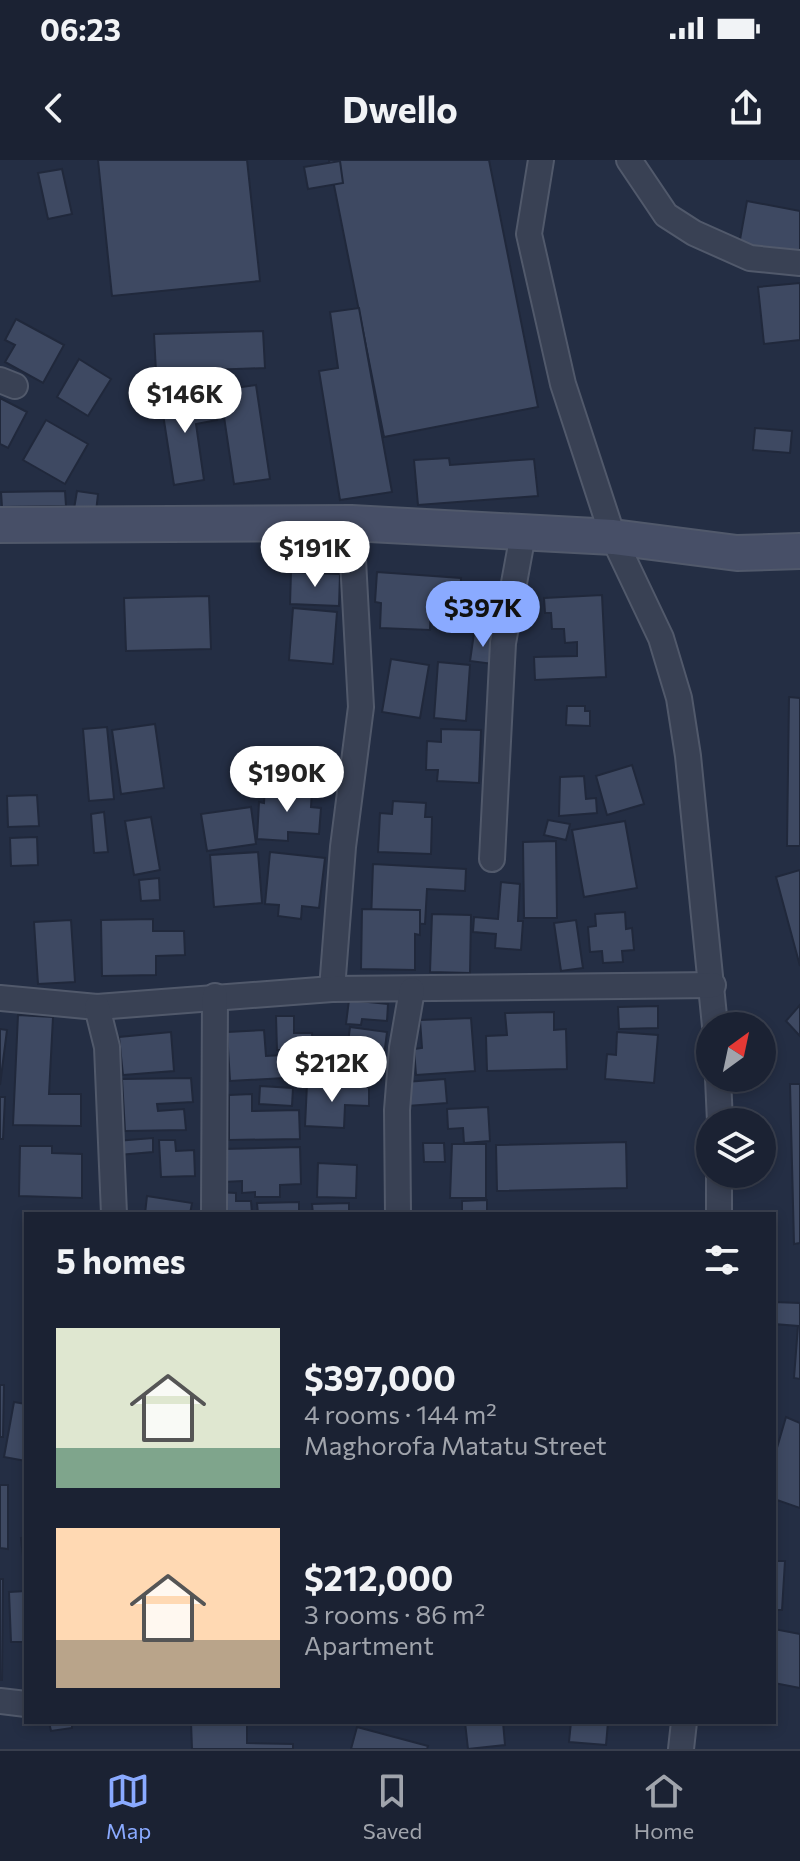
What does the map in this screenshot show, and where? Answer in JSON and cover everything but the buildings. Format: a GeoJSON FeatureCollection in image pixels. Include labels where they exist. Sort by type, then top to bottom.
{"type":"FeatureCollection","features":[{"type":"Feature","properties":{"kind":"street"},"geometry":{"type":"LineString","coordinates":[[541,160],[529,234],[563,384],[613,537],[661,638],[679,698],[714,1012]]}},
{"type":"Feature","properties":{"kind":"street"},"geometry":{"type":"LineString","coordinates":[[629,160],[666,215],[694,233],[750,258],[800,263]]}},
{"type":"Feature","properties":{"kind":"street"},"geometry":{"type":"LineString","coordinates":[[0,525],[351,523],[613,537],[737,553],[800,551]]}},
{"type":"Feature","properties":{"kind":"street"},"geometry":{"type":"LineString","coordinates":[[332,989],[343,847],[361,707],[351,523]]}},
{"type":"Feature","properties":{"kind":"street"},"geometry":{"type":"LineString","coordinates":[[492,859],[503,643],[523,534]]}},
{"type":"Feature","properties":{"kind":"street"},"geometry":{"type":"LineString","coordinates":[[0,998],[97,1007],[332,989],[713,985]]}},
{"type":"Feature","properties":{"kind":"street"},"geometry":{"type":"LineString","coordinates":[[398,1212],[397,1110],[402,1048],[412,990]]}},
{"type":"Feature","properties":{"kind":"street"},"geometry":{"type":"LineString","coordinates":[[214,1212],[215,996]]}},
{"type":"Feature","properties":{"kind":"street"},"geometry":{"type":"LineString","coordinates":[[97,1007],[107,1047],[114,1212]]}},
{"type":"Feature","properties":{"kind":"street"},"geometry":{"type":"LineString","coordinates":[[719,1188],[719,1212]]}},
{"type":"Feature","properties":{"kind":"street"},"geometry":{"type":"LineString","coordinates":[[0,1701],[24,1704]]}},
{"type":"Feature","properties":{"kind":"street"},"geometry":{"type":"LineString","coordinates":[[681,1749],[684,1724]]}}]}
